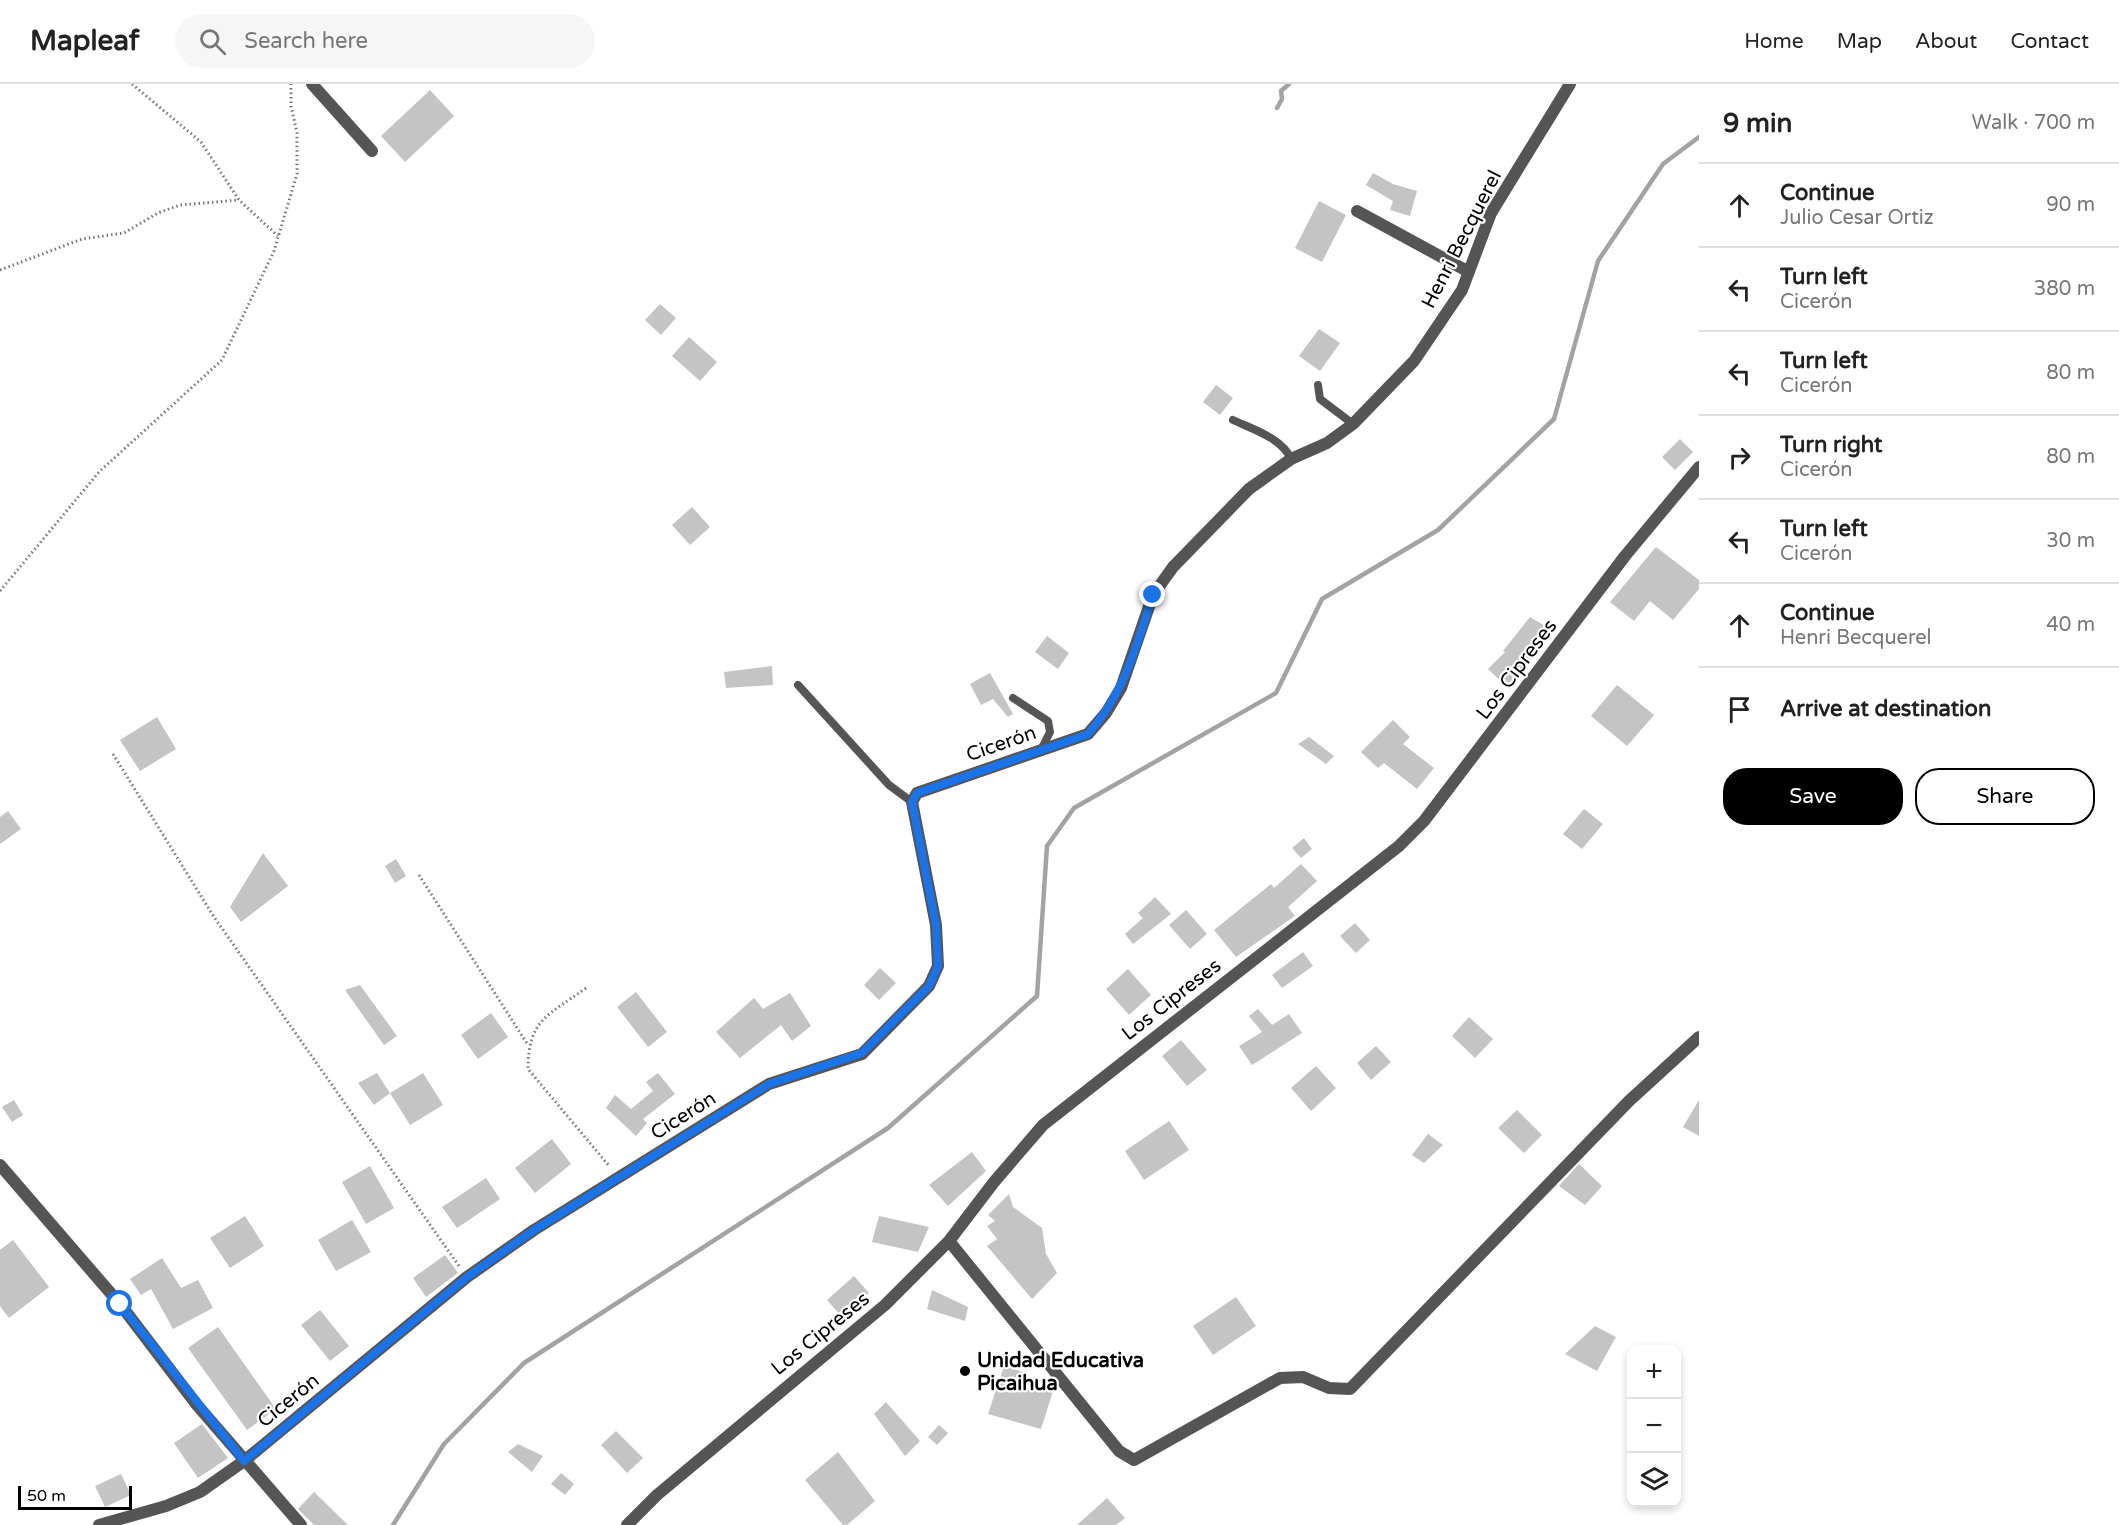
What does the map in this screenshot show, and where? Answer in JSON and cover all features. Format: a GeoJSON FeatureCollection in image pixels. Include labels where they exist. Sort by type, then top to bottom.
{"type":"FeatureCollection","features":[{"type":"Feature","properties":{"kind":"street"},"geometry":{"type":"LineString","coordinates":[[312,84],[372,151]]}},
{"type":"Feature","properties":{"kind":"street","name":"Henri Becquerel"},"geometry":{"type":"LineString","coordinates":[[1121,688],[1153,595],[1173,567],[1250,489],[1291,459],[1327,443],[1353,424],[1414,361],[1461,290],[1491,213],[1570,84]]}},
{"type":"Feature","properties":{"kind":"street"},"geometry":{"type":"LineString","coordinates":[[1357,212],[1469,272]]}},
{"type":"Feature","properties":{"kind":"street","name":"Los Cipreses"},"geometry":{"type":"LineString","coordinates":[[627,1525],[657,1495],[885,1305],[950,1241],[994,1182],[1043,1125],[1399,846],[1424,821],[1625,556],[1699,467]]}},
{"type":"Feature","properties":{"kind":"street","name":"Cicerón"},"geometry":{"type":"LineString","coordinates":[[99,1525],[166,1506],[200,1492],[244,1461],[467,1277],[534,1230],[769,1084],[862,1053],[929,986],[938,966],[936,925],[912,802],[917,793],[1088,734],[1106,713],[1121,688]]}},
{"type":"Feature","properties":{"kind":"street"},"geometry":{"type":"LineString","coordinates":[[950,1241],[1119,1451],[1134,1461],[1280,1378],[1303,1377],[1329,1388],[1350,1389],[1629,1101],[1699,1037]]}},
{"type":"Feature","properties":{"kind":"street"},"geometry":{"type":"LineString","coordinates":[[0,1165],[120,1304],[244,1461],[301,1525]]}},
{"type":"Feature","properties":{"kind":"lane"},"geometry":{"type":"LineString","coordinates":[[1318,385],[1320,399],[1353,424]]}},
{"type":"Feature","properties":{"kind":"lane"},"geometry":{"type":"LineString","coordinates":[[1233,420],[1276,442],[1287,450],[1291,459]]}},
{"type":"Feature","properties":{"kind":"lane"},"geometry":{"type":"LineString","coordinates":[[798,685],[889,785],[912,802]]}},
{"type":"Feature","properties":{"kind":"lane"},"geometry":{"type":"LineString","coordinates":[[1013,698],[1048,721],[1050,732],[1041,750]]}},
{"type":"Feature","properties":{"kind":"path"},"geometry":{"type":"LineString","coordinates":[[132,84],[201,142],[239,200],[279,236]]}},
{"type":"Feature","properties":{"kind":"path"},"geometry":{"type":"LineString","coordinates":[[0,591],[99,472],[222,360],[257,291],[279,236],[297,174],[297,133],[291,106],[291,84]]}},
{"type":"Feature","properties":{"kind":"path"},"geometry":{"type":"LineString","coordinates":[[0,270],[82,239],[124,233],[158,213],[180,205],[239,200]]}},
{"type":"Feature","properties":{"kind":"path"},"geometry":{"type":"LineString","coordinates":[[113,754],[214,917],[467,1277]]}},
{"type":"Feature","properties":{"kind":"path"},"geometry":{"type":"LineString","coordinates":[[419,875],[528,1046]]}},
{"type":"Feature","properties":{"kind":"path"},"geometry":{"type":"LineString","coordinates":[[586,988],[541,1020],[528,1046],[528,1069],[619,1178]]}},
{"type":"Feature","properties":{"kind":"building"},"geometry":{"type":"Polygon","coordinates":[[[430,90],[454,116],[405,162],[381,136],[430,90]]]}},
{"type":"Feature","properties":{"kind":"building"},"geometry":{"type":"Polygon","coordinates":[[[1373,173],[1393,184],[1417,191],[1410,216],[1390,210],[1393,201],[1366,185],[1373,173]]]}},
{"type":"Feature","properties":{"kind":"building"},"geometry":{"type":"Polygon","coordinates":[[[1319,201],[1346,215],[1322,262],[1295,248],[1319,201]]]}},
{"type":"Feature","properties":{"kind":"building"},"geometry":{"type":"Polygon","coordinates":[[[660,304],[676,318],[661,335],[645,320],[660,304]]]}},
{"type":"Feature","properties":{"kind":"building"},"geometry":{"type":"Polygon","coordinates":[[[1319,329],[1340,343],[1320,371],[1299,356],[1319,329]]]}},
{"type":"Feature","properties":{"kind":"building"},"geometry":{"type":"Polygon","coordinates":[[[689,337],[717,362],[700,381],[672,356],[689,337]]]}},
{"type":"Feature","properties":{"kind":"building"},"geometry":{"type":"Polygon","coordinates":[[[1216,385],[1233,398],[1220,415],[1203,402],[1216,385]]]}},
{"type":"Feature","properties":{"kind":"building"},"geometry":{"type":"Polygon","coordinates":[[[1680,439],[1693,452],[1675,470],[1662,457],[1680,439]]]}},
{"type":"Feature","properties":{"kind":"building"},"geometry":{"type":"Polygon","coordinates":[[[692,507],[710,527],[690,545],[672,525],[692,507]]]}},
{"type":"Feature","properties":{"kind":"building"},"geometry":{"type":"Polygon","coordinates":[[[1656,547],[1699,580],[1699,589],[1673,620],[1650,601],[1634,621],[1610,602],[1656,547]]]}},
{"type":"Feature","properties":{"kind":"building"},"geometry":{"type":"Polygon","coordinates":[[[1530,617],[1552,630],[1509,689],[1488,669],[1505,652],[1503,651],[1530,617]]]}},
{"type":"Feature","properties":{"kind":"building"},"geometry":{"type":"Polygon","coordinates":[[[1047,636],[1069,653],[1058,669],[1035,652],[1047,636]]]}},
{"type":"Feature","properties":{"kind":"building"},"geometry":{"type":"Polygon","coordinates":[[[772,666],[773,685],[726,688],[724,672],[772,666]]]}},
{"type":"Feature","properties":{"kind":"building"},"geometry":{"type":"Polygon","coordinates":[[[990,673],[1013,714],[1008,717],[993,699],[981,705],[970,684],[990,673]]]}},
{"type":"Feature","properties":{"kind":"building"},"geometry":{"type":"Polygon","coordinates":[[[1617,685],[1654,715],[1627,746],[1591,716],[1617,685]]]}},
{"type":"Feature","properties":{"kind":"building"},"geometry":{"type":"Polygon","coordinates":[[[157,717],[176,749],[140,771],[120,740],[157,717]]]}},
{"type":"Feature","properties":{"kind":"building"},"geometry":{"type":"Polygon","coordinates":[[[1393,720],[1410,737],[1403,744],[1434,768],[1417,789],[1384,763],[1378,768],[1361,752],[1393,720]]]}},
{"type":"Feature","properties":{"kind":"building"},"geometry":{"type":"Polygon","coordinates":[[[1309,737],[1334,756],[1326,764],[1298,744],[1309,737]]]}},
{"type":"Feature","properties":{"kind":"building"},"geometry":{"type":"Polygon","coordinates":[[[1584,809],[1603,824],[1582,849],[1563,834],[1584,809]]]}},
{"type":"Feature","properties":{"kind":"building"},"geometry":{"type":"Polygon","coordinates":[[[8,811],[21,829],[0,844],[0,817],[8,811]]]}},
{"type":"Feature","properties":{"kind":"building"},"geometry":{"type":"Polygon","coordinates":[[[1304,838],[1312,849],[1301,858],[1292,848],[1304,838]]]}},
{"type":"Feature","properties":{"kind":"building"},"geometry":{"type":"Polygon","coordinates":[[[263,853],[288,886],[241,922],[230,907],[263,853]]]}},
{"type":"Feature","properties":{"kind":"building"},"geometry":{"type":"Polygon","coordinates":[[[396,859],[406,876],[395,883],[385,866],[396,859]]]}},
{"type":"Feature","properties":{"kind":"building"},"geometry":{"type":"Polygon","coordinates":[[[1301,864],[1317,881],[1288,907],[1295,916],[1236,957],[1214,930],[1271,884],[1274,888],[1301,864]]]}},
{"type":"Feature","properties":{"kind":"building"},"geometry":{"type":"Polygon","coordinates":[[[1155,897],[1171,914],[1133,944],[1125,934],[1143,918],[1138,913],[1155,897]]]}},
{"type":"Feature","properties":{"kind":"building"},"geometry":{"type":"Polygon","coordinates":[[[1186,910],[1207,934],[1190,949],[1169,925],[1186,910]]]}},
{"type":"Feature","properties":{"kind":"building"},"geometry":{"type":"Polygon","coordinates":[[[1355,923],[1370,940],[1356,953],[1340,936],[1355,923]]]}},
{"type":"Feature","properties":{"kind":"building"},"geometry":{"type":"Polygon","coordinates":[[[1303,952],[1313,966],[1282,988],[1272,975],[1303,952]]]}},
{"type":"Feature","properties":{"kind":"building"},"geometry":{"type":"Polygon","coordinates":[[[880,968],[896,983],[879,1000],[864,985],[880,968]]]}},
{"type":"Feature","properties":{"kind":"building"},"geometry":{"type":"Polygon","coordinates":[[[1128,969],[1151,995],[1129,1015],[1106,989],[1128,969]]]}},
{"type":"Feature","properties":{"kind":"building"},"geometry":{"type":"Polygon","coordinates":[[[360,985],[397,1036],[384,1045],[345,990],[360,985]]]}},
{"type":"Feature","properties":{"kind":"building"},"geometry":{"type":"Polygon","coordinates":[[[636,992],[667,1032],[648,1047],[617,1007],[636,992]]]}},
{"type":"Feature","properties":{"kind":"building"},"geometry":{"type":"Polygon","coordinates":[[[790,993],[811,1026],[792,1041],[781,1025],[740,1058],[716,1032],[754,998],[763,1009],[790,993]]]}},
{"type":"Feature","properties":{"kind":"building"},"geometry":{"type":"Polygon","coordinates":[[[1258,1009],[1272,1025],[1289,1014],[1302,1033],[1252,1065],[1239,1046],[1262,1032],[1249,1016],[1258,1009]]]}},
{"type":"Feature","properties":{"kind":"building"},"geometry":{"type":"Polygon","coordinates":[[[491,1013],[508,1037],[478,1059],[461,1035],[491,1013]]]}},
{"type":"Feature","properties":{"kind":"building"},"geometry":{"type":"Polygon","coordinates":[[[1469,1017],[1493,1039],[1475,1058],[1452,1036],[1469,1017]]]}},
{"type":"Feature","properties":{"kind":"building"},"geometry":{"type":"Polygon","coordinates":[[[1181,1040],[1207,1070],[1187,1086],[1162,1056],[1181,1040]]]}},
{"type":"Feature","properties":{"kind":"building"},"geometry":{"type":"Polygon","coordinates":[[[1376,1046],[1391,1062],[1371,1080],[1357,1063],[1376,1046]]]}},
{"type":"Feature","properties":{"kind":"building"},"geometry":{"type":"Polygon","coordinates":[[[1316,1066],[1336,1088],[1311,1111],[1291,1088],[1316,1066]]]}},
{"type":"Feature","properties":{"kind":"building"},"geometry":{"type":"Polygon","coordinates":[[[377,1073],[390,1093],[374,1105],[358,1083],[377,1073]]]}},
{"type":"Feature","properties":{"kind":"building"},"geometry":{"type":"Polygon","coordinates":[[[423,1073],[443,1105],[410,1125],[390,1093],[423,1073]]]}},
{"type":"Feature","properties":{"kind":"building"},"geometry":{"type":"Polygon","coordinates":[[[658,1073],[675,1094],[643,1119],[647,1123],[636,1136],[606,1108],[615,1095],[631,1109],[653,1091],[646,1082],[658,1073]]]}},
{"type":"Feature","properties":{"kind":"building"},"geometry":{"type":"Polygon","coordinates":[[[14,1100],[23,1115],[12,1122],[2,1107],[14,1100]]]}},
{"type":"Feature","properties":{"kind":"building"},"geometry":{"type":"Polygon","coordinates":[[[1699,1100],[1699,1136],[1683,1127],[1699,1100]]]}},
{"type":"Feature","properties":{"kind":"building"},"geometry":{"type":"Polygon","coordinates":[[[1517,1110],[1542,1135],[1524,1153],[1498,1128],[1517,1110]]]}},
{"type":"Feature","properties":{"kind":"building"},"geometry":{"type":"Polygon","coordinates":[[[1169,1121],[1189,1150],[1144,1180],[1125,1151],[1169,1121]]]}},
{"type":"Feature","properties":{"kind":"building"},"geometry":{"type":"Polygon","coordinates":[[[1428,1134],[1443,1145],[1424,1163],[1412,1155],[1428,1134]]]}},
{"type":"Feature","properties":{"kind":"building"},"geometry":{"type":"Polygon","coordinates":[[[552,1139],[571,1164],[535,1193],[515,1168],[552,1139]]]}},
{"type":"Feature","properties":{"kind":"building"},"geometry":{"type":"Polygon","coordinates":[[[972,1152],[986,1171],[948,1206],[929,1185],[972,1152]]]}},
{"type":"Feature","properties":{"kind":"building"},"geometry":{"type":"Polygon","coordinates":[[[1579,1164],[1602,1186],[1585,1205],[1559,1186],[1579,1164]]]}},
{"type":"Feature","properties":{"kind":"building"},"geometry":{"type":"Polygon","coordinates":[[[370,1166],[394,1208],[366,1224],[342,1182],[370,1166]]]}},
{"type":"Feature","properties":{"kind":"building"},"geometry":{"type":"Polygon","coordinates":[[[486,1178],[500,1199],[457,1228],[442,1207],[486,1178]]]}},
{"type":"Feature","properties":{"kind":"building"},"geometry":{"type":"Polygon","coordinates":[[[1009,1194],[1013,1207],[1042,1228],[1046,1254],[1057,1273],[1032,1299],[987,1246],[997,1239],[987,1226],[995,1221],[988,1215],[1009,1194]]]}},
{"type":"Feature","properties":{"kind":"building"},"geometry":{"type":"Polygon","coordinates":[[[245,1216],[264,1246],[230,1268],[210,1238],[245,1216]]]}},
{"type":"Feature","properties":{"kind":"building"},"geometry":{"type":"Polygon","coordinates":[[[879,1216],[929,1227],[918,1252],[872,1242],[879,1216]]]}},
{"type":"Feature","properties":{"kind":"building"},"geometry":{"type":"Polygon","coordinates":[[[352,1220],[371,1252],[336,1271],[318,1240],[352,1220]]]}},
{"type":"Feature","properties":{"kind":"building"},"geometry":{"type":"Polygon","coordinates":[[[13,1240],[49,1287],[9,1318],[0,1306],[0,1250],[13,1240]]]}},
{"type":"Feature","properties":{"kind":"building"},"geometry":{"type":"Polygon","coordinates":[[[445,1255],[458,1273],[426,1297],[413,1278],[445,1255]]]}},
{"type":"Feature","properties":{"kind":"building"},"geometry":{"type":"Polygon","coordinates":[[[162,1258],[181,1288],[198,1280],[213,1308],[173,1329],[151,1289],[141,1295],[130,1279],[162,1258]]]}},
{"type":"Feature","properties":{"kind":"building"},"geometry":{"type":"Polygon","coordinates":[[[854,1276],[869,1293],[842,1317],[827,1300],[854,1276]]]}},
{"type":"Feature","properties":{"kind":"building"},"geometry":{"type":"Polygon","coordinates":[[[932,1290],[968,1307],[965,1321],[927,1309],[932,1290]]]}},
{"type":"Feature","properties":{"kind":"building"},"geometry":{"type":"Polygon","coordinates":[[[1236,1297],[1256,1326],[1213,1355],[1193,1326],[1236,1297]]]}},
{"type":"Feature","properties":{"kind":"building"},"geometry":{"type":"Polygon","coordinates":[[[320,1310],[349,1346],[330,1361],[301,1325],[320,1310]]]}},
{"type":"Feature","properties":{"kind":"building"},"geometry":{"type":"Polygon","coordinates":[[[1595,1326],[1616,1337],[1597,1371],[1565,1354],[1595,1326]]]}},
{"type":"Feature","properties":{"kind":"building"},"geometry":{"type":"Polygon","coordinates":[[[218,1327],[276,1409],[247,1430],[188,1348],[218,1327]]]}},
{"type":"Feature","properties":{"kind":"building"},"geometry":{"type":"Polygon","coordinates":[[[1004,1366],[1023,1372],[1020,1380],[1053,1391],[1041,1429],[988,1414],[1004,1366]]]}},
{"type":"Feature","properties":{"kind":"building"},"geometry":{"type":"Polygon","coordinates":[[[886,1402],[920,1441],[905,1456],[874,1414],[886,1402]]]}},
{"type":"Feature","properties":{"kind":"building"},"geometry":{"type":"Polygon","coordinates":[[[202,1424],[228,1458],[198,1478],[174,1443],[202,1424]]]}},
{"type":"Feature","properties":{"kind":"building"},"geometry":{"type":"Polygon","coordinates":[[[939,1425],[948,1433],[937,1445],[928,1437],[939,1425]]]}},
{"type":"Feature","properties":{"kind":"building"},"geometry":{"type":"Polygon","coordinates":[[[616,1431],[643,1458],[627,1473],[601,1445],[616,1431]]]}},
{"type":"Feature","properties":{"kind":"building"},"geometry":{"type":"Polygon","coordinates":[[[518,1444],[543,1456],[532,1472],[508,1452],[518,1444]]]}},
{"type":"Feature","properties":{"kind":"building"},"geometry":{"type":"Polygon","coordinates":[[[838,1452],[875,1501],[847,1525],[843,1525],[805,1480],[838,1452]]]}},
{"type":"Feature","properties":{"kind":"building"},"geometry":{"type":"Polygon","coordinates":[[[561,1473],[574,1484],[565,1495],[551,1484],[561,1473]]]}},
{"type":"Feature","properties":{"kind":"building"},"geometry":{"type":"Polygon","coordinates":[[[121,1474],[131,1495],[105,1507],[95,1486],[121,1474]]]}},
{"type":"Feature","properties":{"kind":"building"},"geometry":{"type":"Polygon","coordinates":[[[314,1492],[348,1525],[314,1525],[298,1509],[314,1492]]]}},
{"type":"Feature","properties":{"kind":"building"},"geometry":{"type":"Polygon","coordinates":[[[1107,1498],[1125,1518],[1116,1525],[1077,1525],[1107,1498]]]}},
{"type":"Feature","properties":{"kind":"waterway"},"geometry":{"type":"LineString","coordinates":[[1277,108],[1282,99],[1281,91],[1289,84]]}},
{"type":"Feature","properties":{"kind":"waterway"},"geometry":{"type":"LineString","coordinates":[[393,1525],[444,1444],[524,1363],[888,1128],[1037,996],[1047,846],[1074,808],[1276,693],[1322,599],[1438,530],[1554,419],[1598,261],[1663,164],[1699,137]]}},
{"type":"Feature","properties":{"kind":"place","name":"Unidad Educativa Picaihua"},"geometry":{"type":"Point","coordinates":[965,1371]}},
{"type":"Feature","properties":{"kind":"route"},"geometry":{"type":"LineString","coordinates":[[120,1304],[197,1405],[244,1461],[467,1277],[534,1230],[769,1084],[862,1053],[929,986],[938,966],[936,925],[912,802],[917,793],[1088,734],[1106,713],[1121,688],[1153,595]]}}]}
